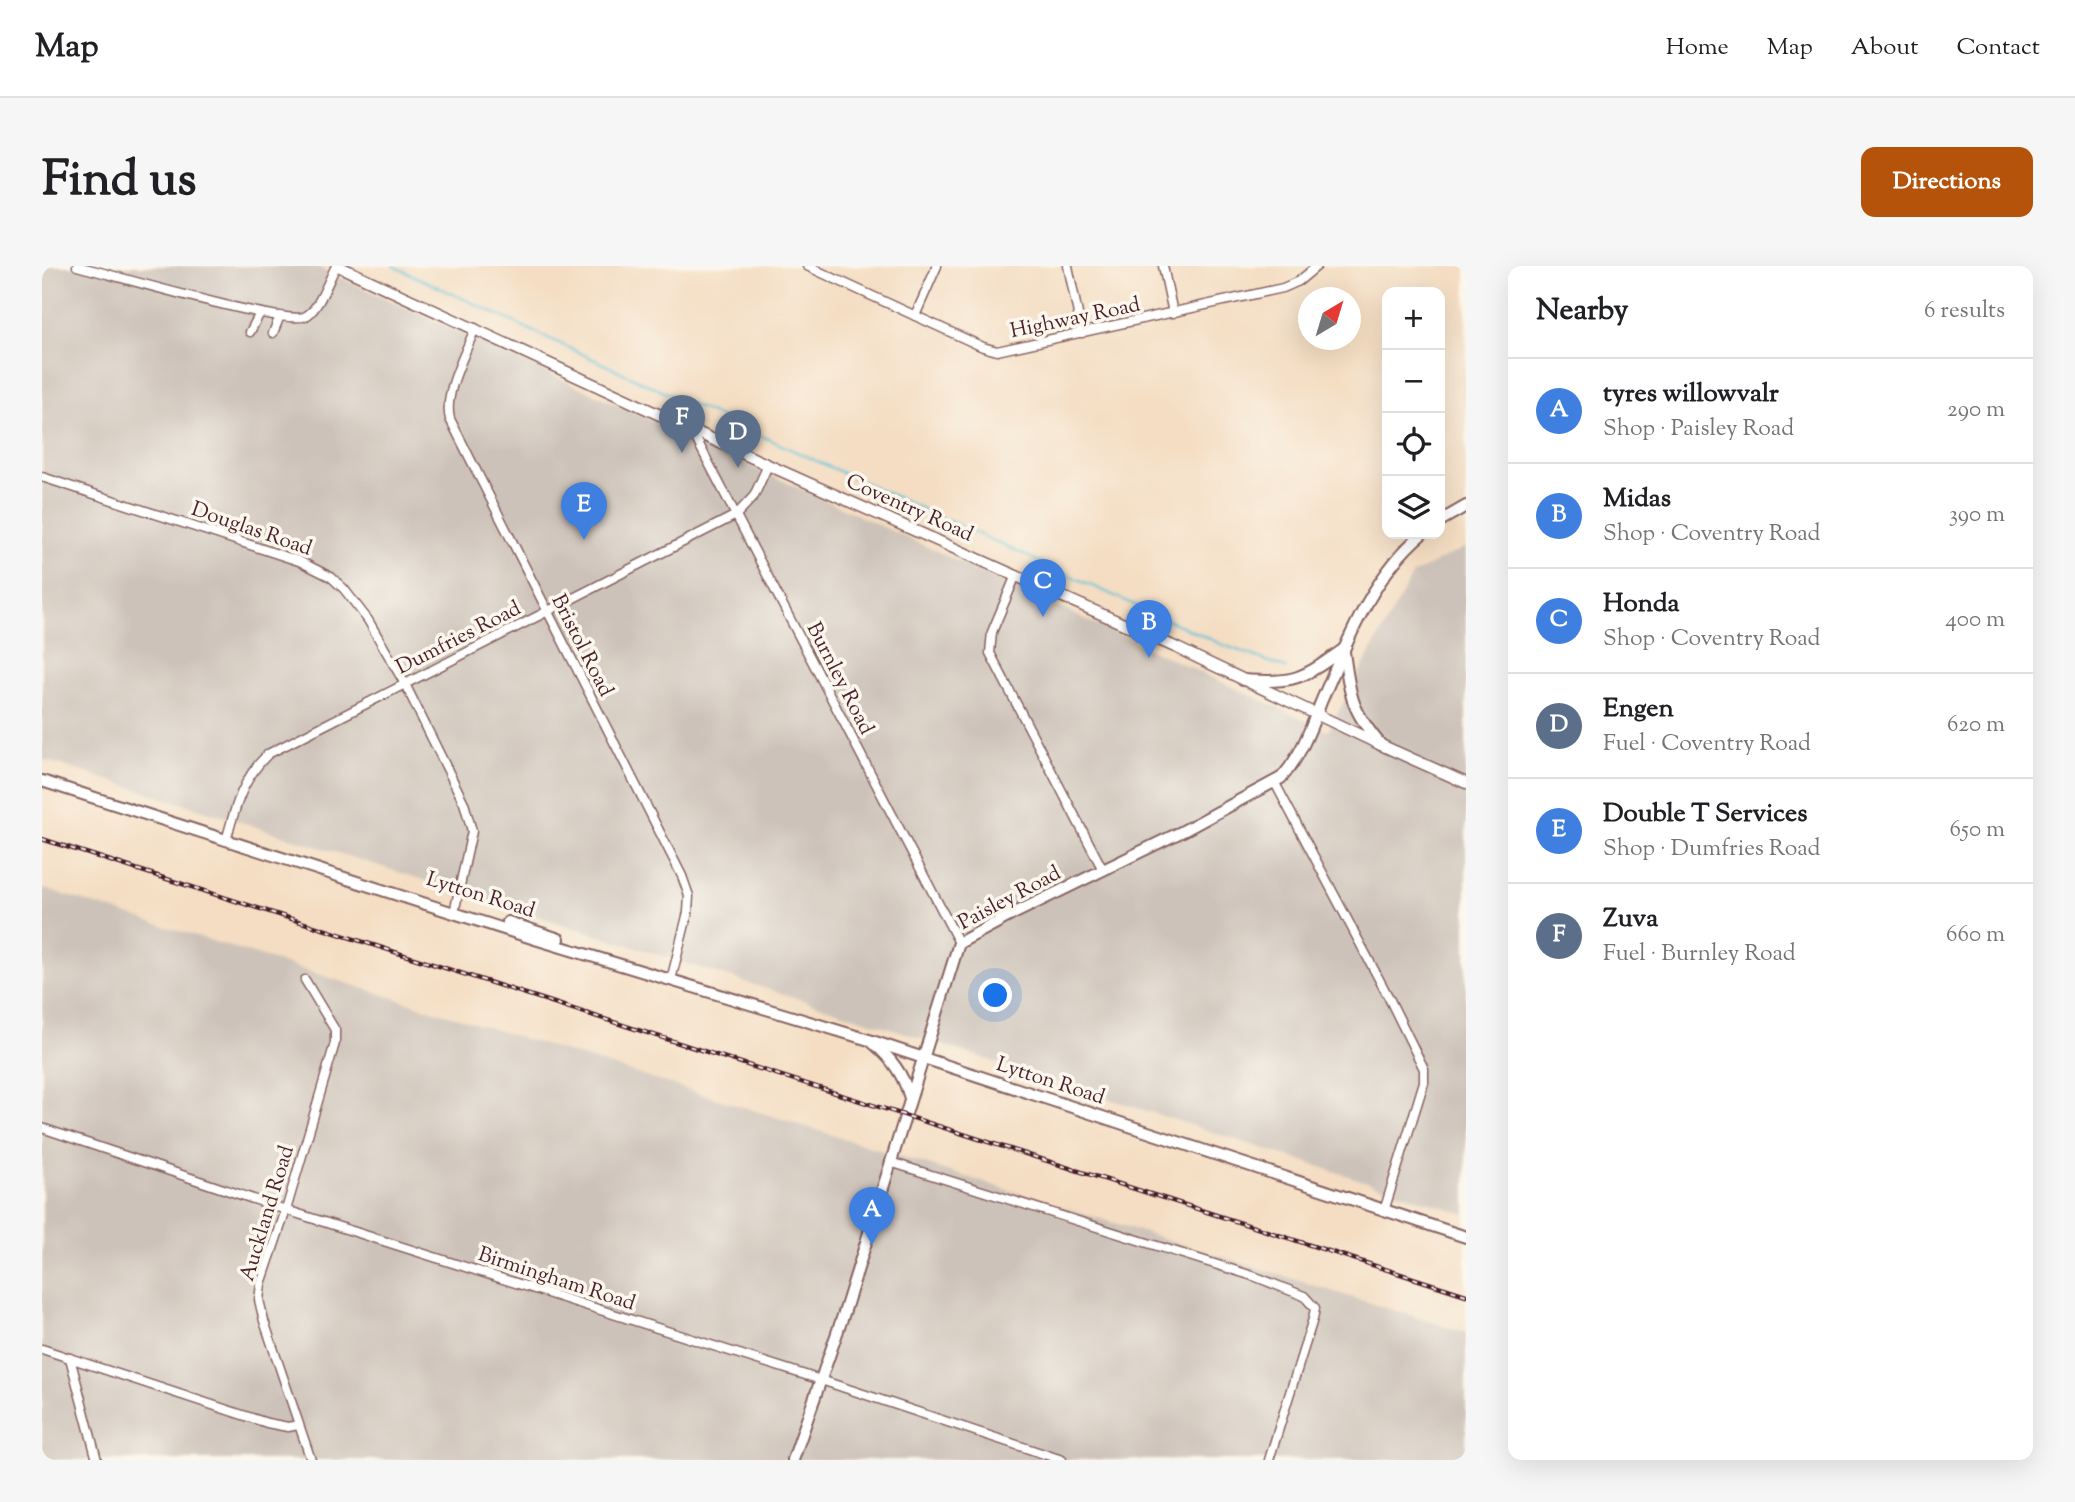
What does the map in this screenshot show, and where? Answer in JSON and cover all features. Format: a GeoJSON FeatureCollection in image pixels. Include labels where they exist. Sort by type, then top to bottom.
{"type":"FeatureCollection","features":[{"type":"Feature","properties":{"kind":"main road"},"geometry":{"type":"LineString","coordinates":[[1445,518],[1466,506]]}},
{"type":"Feature","properties":{"kind":"main road","name":"Paisley Road"},"geometry":{"type":"LineString","coordinates":[[793,1460],[911,1101],[959,943],[1275,783],[1291,767],[1344,649],[1381,579],[1397,557],[1417,539]]}},
{"type":"Feature","properties":{"kind":"main road"},"geometry":{"type":"LineString","coordinates":[[1242,680],[1277,682],[1298,678],[1311,673],[1344,649],[1349,691],[1355,710],[1381,745]]}},
{"type":"Feature","properties":{"kind":"main road","name":"Lytton Road"},"geometry":{"type":"LineString","coordinates":[[42,781],[226,841],[869,1040],[1466,1237]]}},
{"type":"Feature","properties":{"kind":"main road"},"geometry":{"type":"LineString","coordinates":[[869,1040],[895,1064],[911,1101]]}},
{"type":"Feature","properties":{"kind":"main road","name":"Paisley Road"},"geometry":{"type":"LineString","coordinates":[[800,1460],[803,1435]]}},
{"type":"Feature","properties":{"kind":"street"},"geometry":{"type":"LineString","coordinates":[[77,266],[260,313],[296,319],[306,317],[314,309],[337,266]]}},
{"type":"Feature","properties":{"kind":"street","name":"Coventry Road"},"geometry":{"type":"LineString","coordinates":[[337,266],[1466,783]]}},
{"type":"Feature","properties":{"kind":"street"},"geometry":{"type":"LineString","coordinates":[[915,316],[937,266]]}},
{"type":"Feature","properties":{"kind":"street"},"geometry":{"type":"LineString","coordinates":[[1068,266],[1082,334]]}},
{"type":"Feature","properties":{"kind":"street"},"geometry":{"type":"LineString","coordinates":[[1163,266],[1174,313]]}},
{"type":"Feature","properties":{"kind":"street","name":"Highway Road"},"geometry":{"type":"LineString","coordinates":[[812,267],[983,347],[997,351],[1292,285],[1317,266]]}},
{"type":"Feature","properties":{"kind":"street"},"geometry":{"type":"LineString","coordinates":[[250,332],[260,313]]}},
{"type":"Feature","properties":{"kind":"street"},"geometry":{"type":"LineString","coordinates":[[273,333],[280,316]]}},
{"type":"Feature","properties":{"kind":"street","name":"Bristol Road"},"geometry":{"type":"LineString","coordinates":[[475,328],[449,397],[447,409],[450,419],[682,876],[689,896],[688,912],[671,980]]}},
{"type":"Feature","properties":{"kind":"street","name":"Burnley Road"},"geometry":{"type":"LineString","coordinates":[[691,429],[959,943]]}},
{"type":"Feature","properties":{"kind":"street","name":"Dumfries Road"},"geometry":{"type":"LineString","coordinates":[[226,841],[243,786],[253,768],[268,754],[736,514],[754,496],[768,465]]}},
{"type":"Feature","properties":{"kind":"street","name":"Douglas Road"},"geometry":{"type":"LineString","coordinates":[[42,477],[299,561],[316,568],[344,589],[368,621],[405,684],[470,819],[471,841],[455,910]]}},
{"type":"Feature","properties":{"kind":"street"},"geometry":{"type":"LineString","coordinates":[[1016,575],[992,632],[990,653],[1103,870]]}},
{"type":"Feature","properties":{"kind":"street"},"geometry":{"type":"LineString","coordinates":[[1275,783],[1424,1069],[1424,1082],[1384,1211]]}},
{"type":"Feature","properties":{"kind":"street","name":"Auckland Road"},"geometry":{"type":"LineString","coordinates":[[305,980],[335,1030],[335,1043],[263,1278],[259,1300],[311,1460]]}},
{"type":"Feature","properties":{"kind":"street","name":"Birmingham Road"},"geometry":{"type":"LineString","coordinates":[[42,1128],[286,1210],[821,1380],[1057,1459]]}},
{"type":"Feature","properties":{"kind":"street"},"geometry":{"type":"LineString","coordinates":[[890,1162],[1256,1277],[1304,1296],[1315,1308],[1313,1319],[1269,1460]]}},
{"type":"Feature","properties":{"kind":"street"},"geometry":{"type":"LineString","coordinates":[[42,1349],[267,1423],[283,1427],[298,1425]]}},
{"type":"Feature","properties":{"kind":"street"},"geometry":{"type":"LineString","coordinates":[[70,1358],[97,1460]]}},
{"type":"Feature","properties":{"kind":"shaded area"},"geometry":{"type":"Polygon","coordinates":[[[42,266],[315,266],[1328,731],[1413,574],[1466,547],[1466,1214],[42,759],[42,266]]]}},
{"type":"Feature","properties":{"kind":"shaded area"},"geometry":{"type":"Polygon","coordinates":[[[42,888],[1466,1333],[1466,1460],[42,1460],[42,888]]]}},
{"type":"Feature","properties":{"kind":"waterway"},"geometry":{"type":"LineString","coordinates":[[393,266],[1221,644],[1286,668]]}},
{"type":"Feature","properties":{"kind":"railway"},"geometry":{"type":"LineString","coordinates":[[42,839],[1466,1295]]}},
{"type":"Feature","properties":{"kind":"place","name":"Zuva"},"geometry":{"type":"Point","coordinates":[682,453]}},
{"type":"Feature","properties":{"kind":"place","name":"Engen"},"geometry":{"type":"Point","coordinates":[738,468]}},
{"type":"Feature","properties":{"kind":"place","name":"Double T Services"},"geometry":{"type":"Point","coordinates":[584,540]}},
{"type":"Feature","properties":{"kind":"place","name":"Honda"},"geometry":{"type":"Point","coordinates":[1043,617]}},
{"type":"Feature","properties":{"kind":"place","name":"Midas"},"geometry":{"type":"Point","coordinates":[1149,658]}},
{"type":"Feature","properties":{"kind":"place","name":"tyres willowvalr"},"geometry":{"type":"Point","coordinates":[872,1245]}}]}
